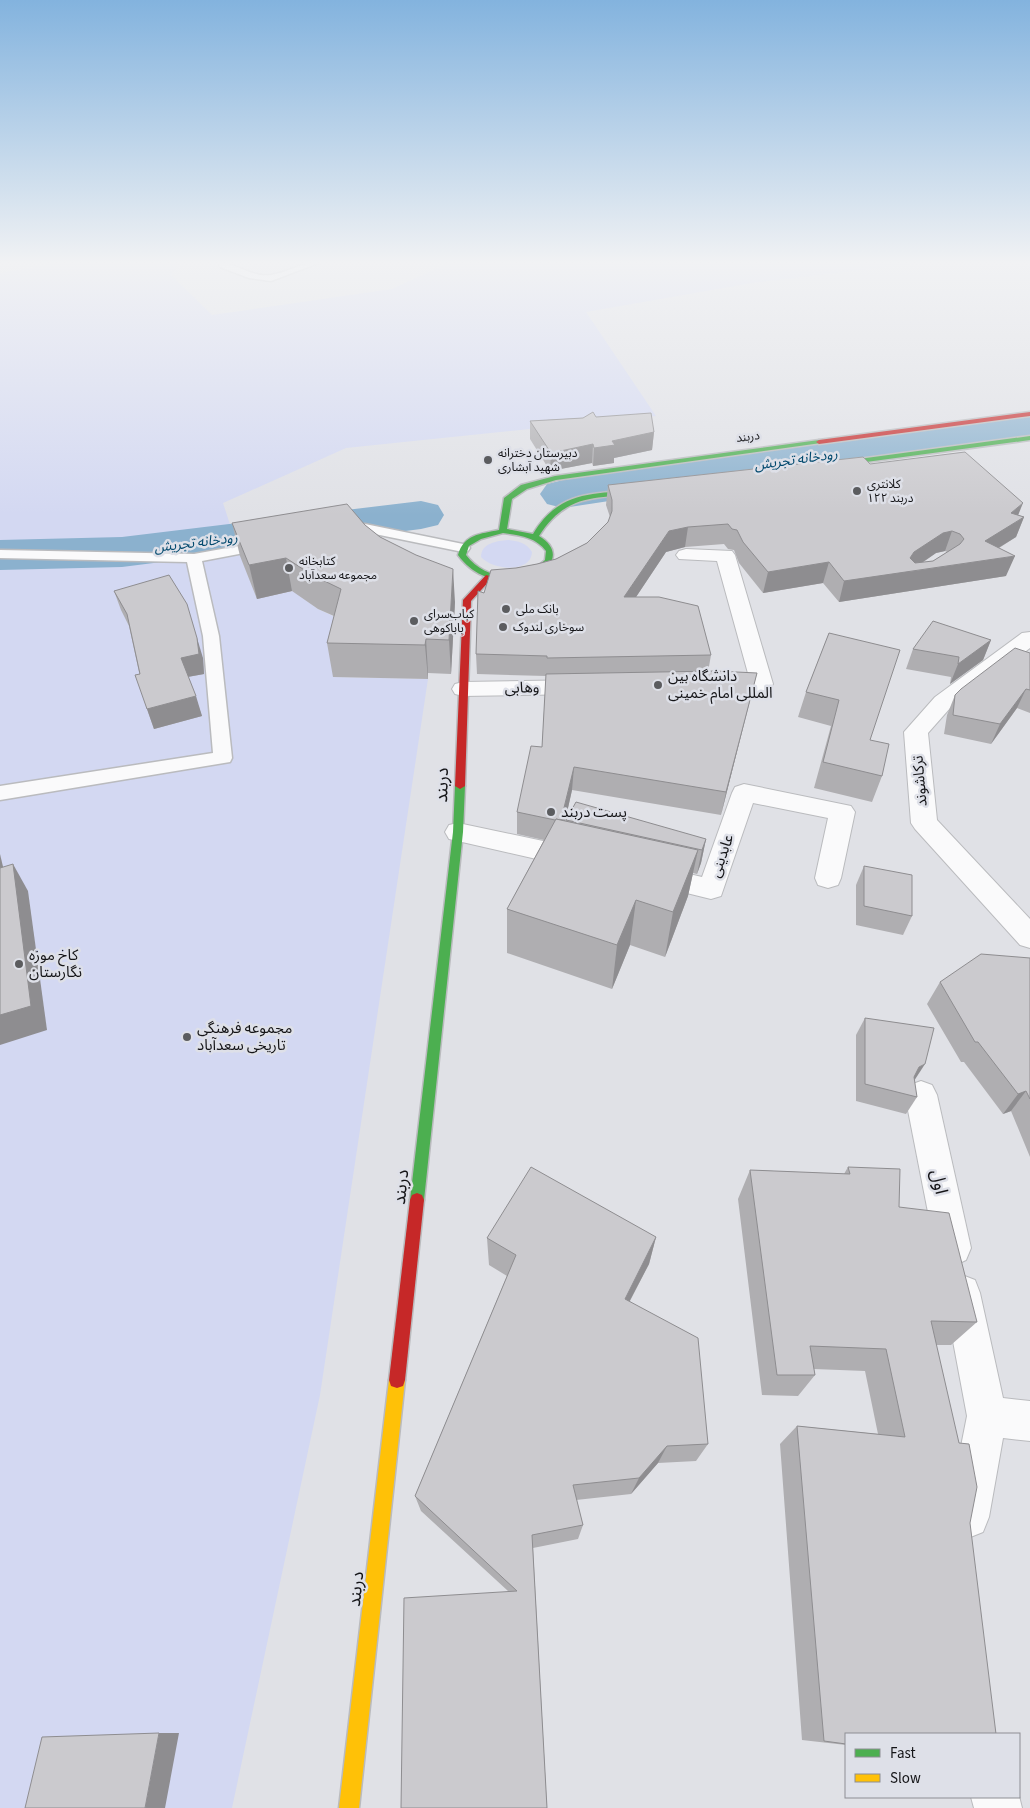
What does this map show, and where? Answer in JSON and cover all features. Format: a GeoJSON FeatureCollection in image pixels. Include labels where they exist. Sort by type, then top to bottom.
{"type":"FeatureCollection","features":[{"type":"Feature","properties":{"kind":"main road","name":"دربند"},"geometry":{"type":"LineString","coordinates":[[503,531],[508,498],[524,486],[554,478],[1030,414]]}},
{"type":"Feature","properties":{"kind":"main road"},"geometry":{"type":"LineString","coordinates":[[821,466],[1030,438]]}},
{"type":"Feature","properties":{"kind":"main road"},"geometry":{"type":"LineString","coordinates":[[535,537],[551,513],[561,506],[649,491]]}},
{"type":"Feature","properties":{"kind":"main road"},"geometry":{"type":"LineString","coordinates":[[503,531],[520,532],[535,537],[544,542],[549,549],[550,557],[547,564],[540,570],[516,578],[489,577],[469,568],[463,562],[461,555],[463,548],[478,536],[503,531]]}},
{"type":"Feature","properties":{"kind":"main road","name":"دربند"},"geometry":{"type":"LineString","coordinates":[[349,1808],[458,832],[467,600],[489,577]]}},
{"type":"Feature","properties":{"kind":"street"},"geometry":{"type":"LineString","coordinates":[[686,555],[725,555],[762,684],[692,686]]}},
{"type":"Feature","properties":{"kind":"street","name":"ترکاشوند"},"geometry":{"type":"LineString","coordinates":[[1030,638],[943,702],[916,732],[924,824],[1030,937]]}},
{"type":"Feature","properties":{"kind":"street","name":"وهابی"},"geometry":{"type":"LineString","coordinates":[[463,689],[602,687]]}},
{"type":"Feature","properties":{"kind":"street","name":"عابدینی"},"geometry":{"type":"LineString","coordinates":[[633,871],[711,889],[744,793],[842,812],[828,878]]}},
{"type":"Feature","properties":{"kind":"street"},"geometry":{"type":"LineString","coordinates":[[458,832],[604,865]]}},
{"type":"Feature","properties":{"kind":"street","name":"اول"},"geometry":{"type":"LineString","coordinates":[[922,1095],[987,1416]]}},
{"type":"Feature","properties":{"kind":"street"},"geometry":{"type":"LineString","coordinates":[[967,1556],[965,1536],[987,1416],[1030,1421]]}},
{"type":"Feature","properties":{"kind":"lane"},"geometry":{"type":"LineString","coordinates":[[326,535],[364,528],[463,548]]}},
{"type":"Feature","properties":{"kind":"lane"},"geometry":{"type":"LineString","coordinates":[[0,554],[194,558],[279,543]]}},
{"type":"Feature","properties":{"kind":"lane"},"geometry":{"type":"LineString","coordinates":[[0,793],[223,758],[211,636],[194,558]]}},
{"type":"Feature","properties":{"kind":"shaded area","name":"مجموعه فرهنگی تاریخی سعدآباد"},"geometry":{"type":"Polygon","coordinates":[[[0,346],[609,346],[656,416],[346,448],[223,503],[240,555],[257,598],[293,591],[318,609],[346,622],[333,677],[428,679],[320,1395],[232,1808],[0,1808],[0,346]]]}},
{"type":"Feature","properties":{"kind":"shaded area"},"geometry":{"type":"Polygon","coordinates":[[[508,540],[528,546],[532,552],[530,559],[525,564],[518,567],[502,567],[493,565],[481,557],[484,549],[490,544],[508,540]]]}},
{"type":"Feature","properties":{"kind":"building"},"geometry":{"type":"Polygon","coordinates":[[[593,412],[596,417],[651,413],[654,432],[612,441],[615,445],[594,448],[593,444],[551,453],[530,421],[583,418],[593,412]]]}},
{"type":"Feature","properties":{"kind":"building"},"geometry":{"type":"Polygon","coordinates":[[[965,452],[1023,503],[1011,513],[1024,517],[985,541],[1015,556],[844,581],[829,562],[768,572],[743,542],[737,530],[732,529],[728,524],[688,527],[669,531],[624,597],[659,597],[698,606],[711,655],[547,658],[547,656],[476,654],[478,591],[484,593],[491,570],[516,568],[556,559],[587,543],[608,522],[612,511],[612,500],[608,485],[863,457],[870,464],[965,452]],[[952,531],[943,533],[914,552],[910,558],[915,563],[933,561],[960,544],[964,539],[960,534],[952,531]]]}},
{"type":"Feature","properties":{"kind":"building"},"geometry":{"type":"Polygon","coordinates":[[[347,504],[365,525],[380,537],[416,555],[453,569],[449,640],[426,639],[425,645],[327,643],[341,589],[312,575],[286,558],[249,565],[232,523],[347,504]]]}},
{"type":"Feature","properties":{"kind":"building"},"geometry":{"type":"Polygon","coordinates":[[[169,575],[187,604],[197,638],[199,654],[181,658],[196,696],[147,709],[135,675],[140,674],[127,614],[114,591],[169,575]]]}},
{"type":"Feature","properties":{"kind":"building"},"geometry":{"type":"Polygon","coordinates":[[[933,621],[991,640],[958,664],[959,657],[913,649],[933,621]]]}},
{"type":"Feature","properties":{"kind":"building"},"geometry":{"type":"Polygon","coordinates":[[[829,633],[900,650],[870,740],[889,744],[882,776],[823,762],[839,700],[806,692],[829,633]]]}},
{"type":"Feature","properties":{"kind":"building"},"geometry":{"type":"Polygon","coordinates":[[[1015,648],[1030,653],[1030,690],[1026,689],[1000,724],[953,715],[955,695],[1015,648]]]}},
{"type":"Feature","properties":{"kind":"building"},"geometry":{"type":"Polygon","coordinates":[[[716,671],[757,673],[726,792],[574,767],[561,820],[517,812],[531,746],[542,747],[546,674],[716,671]]]}},
{"type":"Feature","properties":{"kind":"building"},"geometry":{"type":"Polygon","coordinates":[[[576,802],[706,839],[702,850],[566,820],[576,802]]]}},
{"type":"Feature","properties":{"kind":"building"},"geometry":{"type":"Polygon","coordinates":[[[556,819],[698,850],[673,912],[636,900],[617,945],[507,909],[556,819]]]}},
{"type":"Feature","properties":{"kind":"building"},"geometry":{"type":"Polygon","coordinates":[[[13,864],[31,1006],[0,1015],[0,868],[13,864]]]}},
{"type":"Feature","properties":{"kind":"building"},"geometry":{"type":"Polygon","coordinates":[[[864,866],[912,875],[912,916],[864,906],[864,866]]]}},
{"type":"Feature","properties":{"kind":"building"},"geometry":{"type":"Polygon","coordinates":[[[981,954],[1030,958],[1030,1099],[1026,1091],[1018,1094],[978,1042],[975,1042],[940,982],[981,954]]]}},
{"type":"Feature","properties":{"kind":"building"},"geometry":{"type":"Polygon","coordinates":[[[865,1018],[934,1028],[925,1064],[919,1067],[914,1077],[917,1097],[865,1084],[865,1018]]]}},
{"type":"Feature","properties":{"kind":"building"},"geometry":{"type":"Polygon","coordinates":[[[531,1167],[656,1237],[625,1299],[698,1338],[708,1444],[667,1446],[639,1478],[573,1485],[583,1525],[532,1535],[547,1808],[401,1808],[404,1598],[517,1591],[415,1496],[516,1255],[487,1238],[531,1167]]]}},
{"type":"Feature","properties":{"kind":"building"},"geometry":{"type":"Polygon","coordinates":[[[848,1167],[900,1169],[899,1207],[949,1213],[977,1322],[931,1321],[959,1443],[969,1444],[977,1487],[970,1523],[996,1733],[845,1733],[845,1744],[824,1741],[797,1426],[905,1437],[886,1349],[810,1346],[815,1375],[777,1375],[750,1170],[850,1174],[848,1167]]]}},
{"type":"Feature","properties":{"kind":"building"},"geometry":{"type":"Polygon","coordinates":[[[159,1733],[145,1808],[25,1808],[42,1737],[159,1733]]]}},
{"type":"Feature","properties":{"kind":"waterway","name":"رودخانه تجریش"},"geometry":{"type":"LineString","coordinates":[[563,494],[1030,425]]}},
{"type":"Feature","properties":{"kind":"waterway","name":"رودخانه تجریش"},"geometry":{"type":"LineString","coordinates":[[0,555],[122,552],[421,515]]}},
{"type":"Feature","properties":{"kind":"traffic: fast"},"geometry":{"type":"LineString","coordinates":[[829,465],[1030,438]]}},
{"type":"Feature","properties":{"kind":"traffic: fast"},"geometry":{"type":"LineString","coordinates":[[503,531],[508,498],[524,487],[555,478],[819,442]]}},
{"type":"Feature","properties":{"kind":"traffic: fast"},"geometry":{"type":"LineString","coordinates":[[535,537],[551,514],[571,502],[594,496],[642,492]]}},
{"type":"Feature","properties":{"kind":"traffic: fast"},"geometry":{"type":"LineString","coordinates":[[503,531],[530,535],[542,541],[550,551],[549,561],[540,570],[529,576],[516,579],[491,577],[469,565],[462,555],[465,545],[478,537],[503,531]]}},
{"type":"Feature","properties":{"kind":"traffic: fast"},"geometry":{"type":"LineString","coordinates":[[417,1200],[458,832],[460,786]]}},
{"type":"Feature","properties":{"kind":"traffic: slow"},"geometry":{"type":"LineString","coordinates":[[349,1808],[397,1380]]}},
{"type":"Feature","properties":{"kind":"traffic: jam"},"geometry":{"type":"LineString","coordinates":[[819,442],[1030,414]]}},
{"type":"Feature","properties":{"kind":"traffic: jam"},"geometry":{"type":"LineString","coordinates":[[460,786],[467,600],[489,577]]}},
{"type":"Feature","properties":{"kind":"traffic: jam"},"geometry":{"type":"LineString","coordinates":[[397,1380],[417,1200]]}},
{"type":"Feature","properties":{"kind":"place","name":"دبیرستان دخترانه شهید آبشاری"},"geometry":{"type":"Point","coordinates":[488,460]}},
{"type":"Feature","properties":{"kind":"place","name":"کلانتری ۱۲۲ دربند"},"geometry":{"type":"Point","coordinates":[857,491]}},
{"type":"Feature","properties":{"kind":"place","name":"کتابخانه مجموعه سعدآباد"},"geometry":{"type":"Point","coordinates":[289,568]}},
{"type":"Feature","properties":{"kind":"place","name":"بانک ملی"},"geometry":{"type":"Point","coordinates":[506,609]}},
{"type":"Feature","properties":{"kind":"place","name":"کباب‌سرای باباکوهی"},"geometry":{"type":"Point","coordinates":[414,621]}},
{"type":"Feature","properties":{"kind":"place","name":"سوخاری لندوک"},"geometry":{"type":"Point","coordinates":[503,627]}},
{"type":"Feature","properties":{"kind":"place","name":"دانشگاه بین المللی امام خمینی"},"geometry":{"type":"Point","coordinates":[658,685]}},
{"type":"Feature","properties":{"kind":"place","name":"پست دربند"},"geometry":{"type":"Point","coordinates":[551,812]}},
{"type":"Feature","properties":{"kind":"place","name":"کاخ موزه نگارستان"},"geometry":{"type":"Point","coordinates":[19,964]}},
{"type":"Feature","properties":{"kind":"place","name":"مجموعه فرهنگی تاریخی سعدآباد"},"geometry":{"type":"Point","coordinates":[187,1037]}}]}
